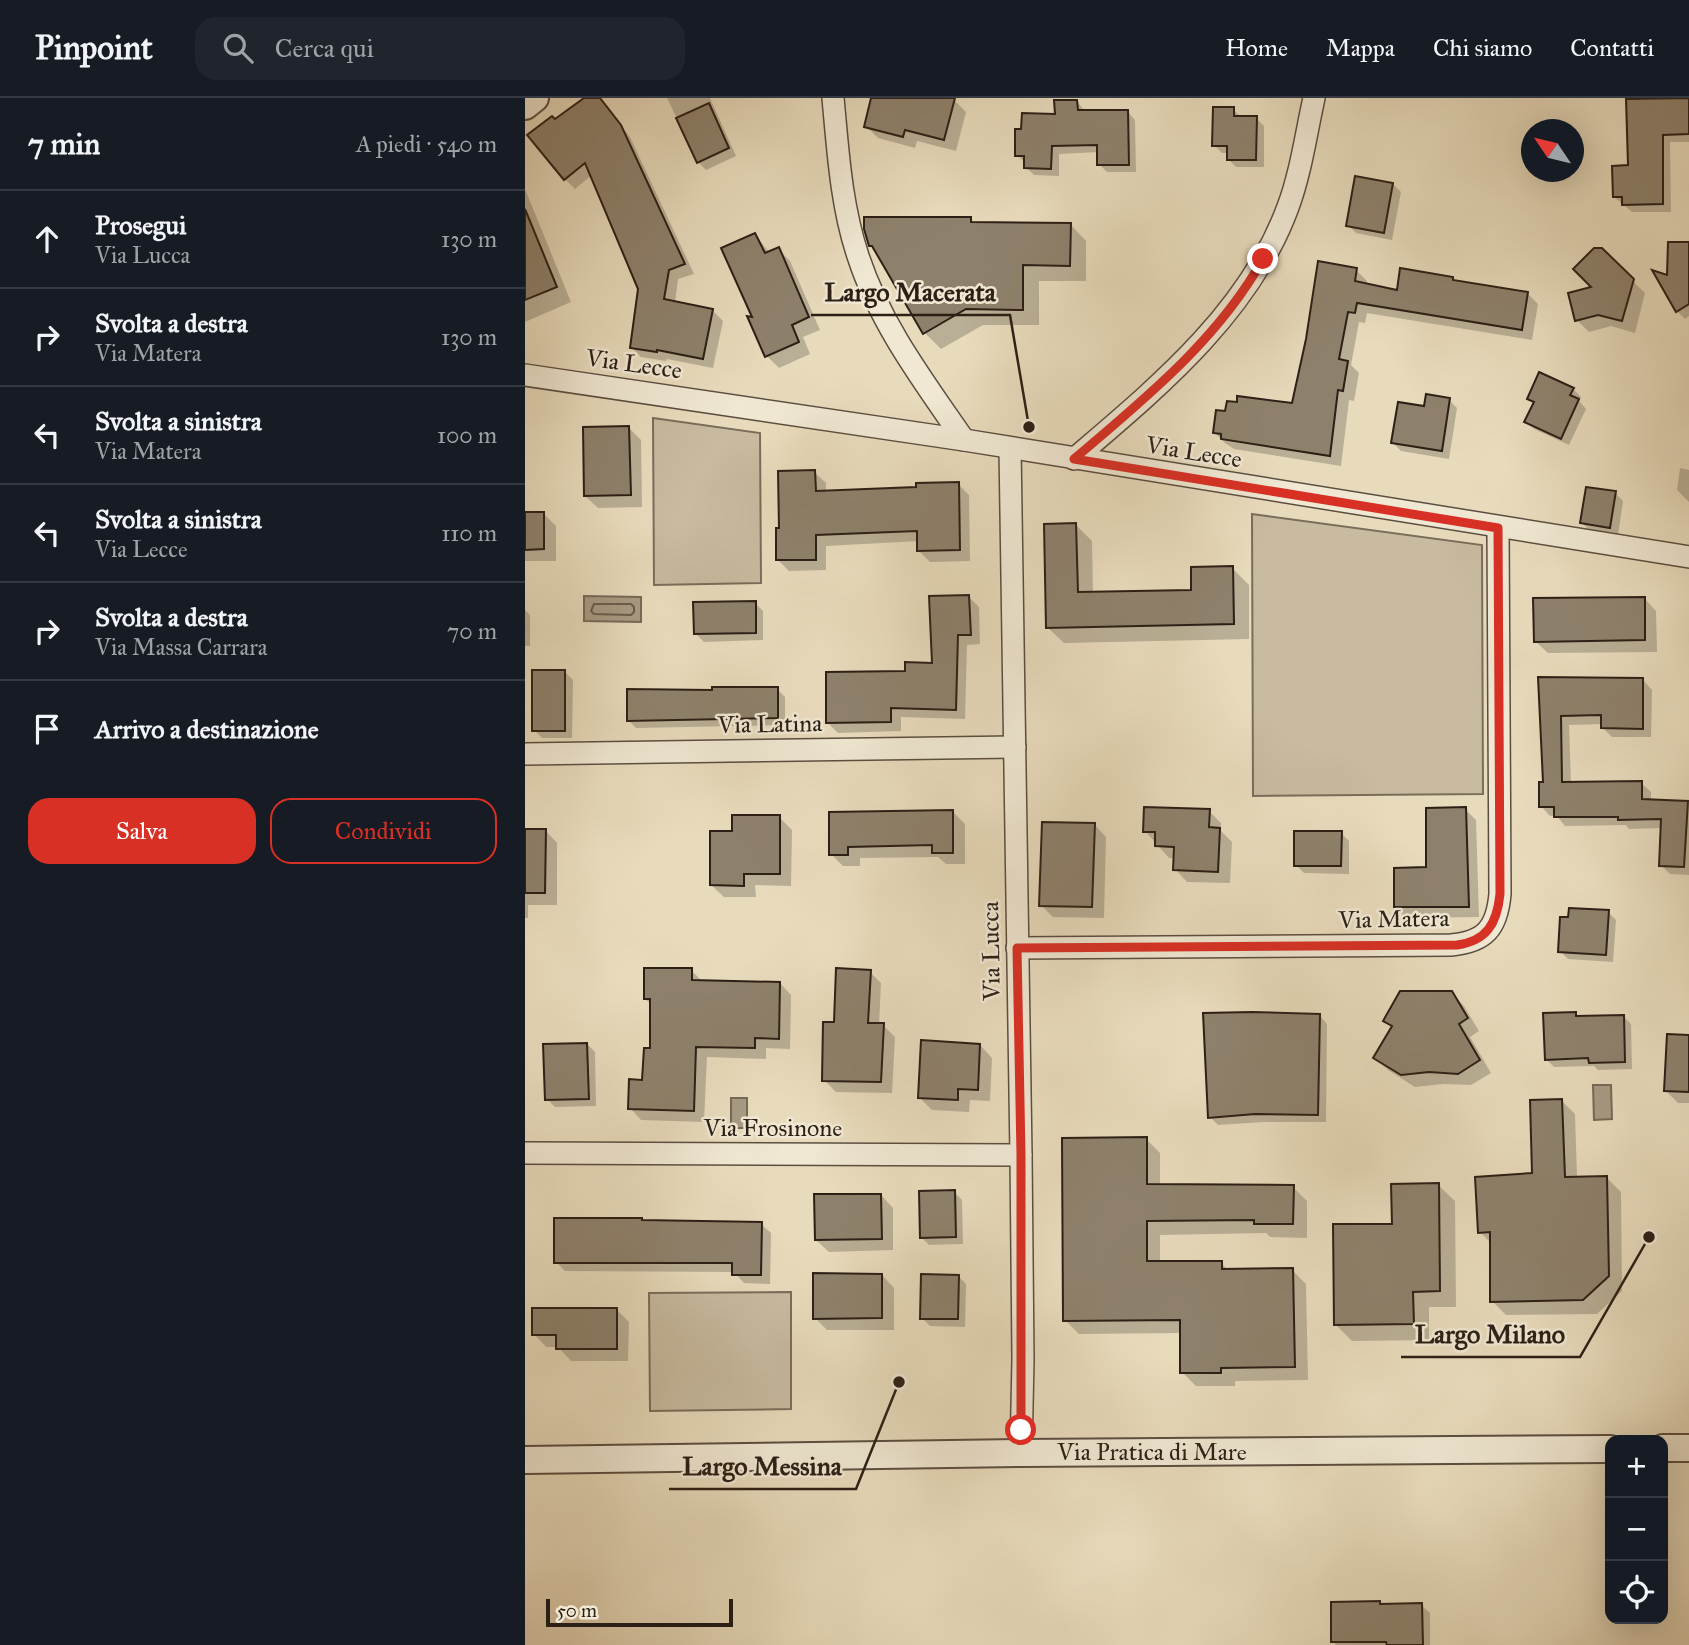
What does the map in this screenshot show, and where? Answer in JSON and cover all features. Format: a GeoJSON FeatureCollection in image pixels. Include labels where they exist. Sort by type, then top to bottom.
{"type":"FeatureCollection","features":[{"type":"Feature","properties":{"kind":"street"},"geometry":{"type":"LineString","coordinates":[[525,106],[535,98]]}},
{"type":"Feature","properties":{"kind":"street"},"geometry":{"type":"LineString","coordinates":[[833,98],[845,204],[865,276],[902,348],[964,440]]}},
{"type":"Feature","properties":{"kind":"street"},"geometry":{"type":"LineString","coordinates":[[1074,459],[1173,372],[1221,320],[1249,283],[1277,232],[1289,203],[1314,98]]}},
{"type":"Feature","properties":{"kind":"street","name":"Via Lecce"},"geometry":{"type":"LineString","coordinates":[[525,375],[964,440],[1689,557]]}},
{"type":"Feature","properties":{"kind":"street","name":"Via Lucca"},"geometry":{"type":"LineString","coordinates":[[1010,448],[1021,1155],[1021,1453]]}},
{"type":"Feature","properties":{"kind":"street","name":"Via Matera"},"geometry":{"type":"LineString","coordinates":[[1017,948],[1451,945],[1471,942],[1487,933],[1497,914],[1500,894],[1498,528]]}},
{"type":"Feature","properties":{"kind":"street","name":"Via Latina"},"geometry":{"type":"LineString","coordinates":[[525,754],[1015,747]]}},
{"type":"Feature","properties":{"kind":"street","name":"Via Frosinone"},"geometry":{"type":"LineString","coordinates":[[525,1153],[1021,1155]]}},
{"type":"Feature","properties":{"kind":"street"},"geometry":{"type":"LineString","coordinates":[[1668,1448],[1689,1448]]}},
{"type":"Feature","properties":{"kind":"street","name":"Via Pratica di Mare"},"geometry":{"type":"LineString","coordinates":[[525,1460],[1605,1449]]}},
{"type":"Feature","properties":{"kind":"shaded area"},"geometry":{"type":"Polygon","coordinates":[[[653,418],[760,433],[761,583],[654,585],[653,418]]]}},
{"type":"Feature","properties":{"kind":"shaded area"},"geometry":{"type":"Polygon","coordinates":[[[1252,514],[1482,545],[1483,794],[1253,796],[1252,514]]]}},
{"type":"Feature","properties":{"kind":"shaded area"},"geometry":{"type":"Polygon","coordinates":[[[791,1292],[791,1409],[650,1411],[649,1293],[791,1292]]]}},
{"type":"Feature","properties":{"kind":"water"},"geometry":{"type":"Polygon","coordinates":[[[584,596],[641,597],[641,622],[584,621],[584,596]]]}},
{"type":"Feature","properties":{"kind":"water"},"geometry":{"type":"Polygon","coordinates":[[[1593,1085],[1611,1085],[1612,1119],[1594,1120],[1593,1085]]]}},
{"type":"Feature","properties":{"kind":"water"},"geometry":{"type":"Polygon","coordinates":[[[731,1098],[747,1098],[747,1128],[731,1128],[731,1098]]]}},
{"type":"Feature","properties":{"kind":"building"},"geometry":{"type":"Polygon","coordinates":[[[584,98],[600,98],[621,125],[685,264],[669,270],[664,299],[713,309],[703,359],[630,348],[638,289],[585,163],[564,180],[527,135],[552,116],[555,119],[584,98]]]}},
{"type":"Feature","properties":{"kind":"building"},"geometry":{"type":"Polygon","coordinates":[[[871,98],[955,98],[944,140],[905,130],[903,137],[864,127],[871,98]]]}},
{"type":"Feature","properties":{"kind":"building"},"geometry":{"type":"Polygon","coordinates":[[[1689,98],[1689,134],[1663,135],[1663,204],[1622,205],[1622,197],[1613,197],[1612,166],[1628,165],[1626,99],[1689,98]]]}},
{"type":"Feature","properties":{"kind":"building"},"geometry":{"type":"Polygon","coordinates":[[[1054,100],[1077,100],[1078,110],[1128,110],[1129,165],[1097,165],[1097,145],[1052,146],[1051,169],[1024,168],[1024,156],[1015,156],[1015,129],[1021,129],[1022,113],[1055,114],[1054,100]]]}},
{"type":"Feature","properties":{"kind":"building"},"geometry":{"type":"Polygon","coordinates":[[[709,103],[729,148],[697,163],[676,118],[709,103]]]}},
{"type":"Feature","properties":{"kind":"building"},"geometry":{"type":"Polygon","coordinates":[[[1213,107],[1234,107],[1234,116],[1257,116],[1256,160],[1227,160],[1227,146],[1212,146],[1213,107]]]}},
{"type":"Feature","properties":{"kind":"building"},"geometry":{"type":"Polygon","coordinates":[[[1355,176],[1393,183],[1384,233],[1346,226],[1355,176]]]}},
{"type":"Feature","properties":{"kind":"building"},"geometry":{"type":"Polygon","coordinates":[[[525,209],[557,287],[525,300],[525,209]]]}},
{"type":"Feature","properties":{"kind":"building"},"geometry":{"type":"Polygon","coordinates":[[[864,217],[971,217],[971,222],[1071,223],[1070,266],[1023,265],[1023,310],[966,309],[923,334],[872,246],[869,246],[864,217]]]}},
{"type":"Feature","properties":{"kind":"building"},"geometry":{"type":"Polygon","coordinates":[[[755,233],[765,253],[779,247],[809,317],[792,325],[799,342],[765,357],[747,316],[752,317],[721,248],[755,233]]]}},
{"type":"Feature","properties":{"kind":"building"},"geometry":{"type":"Polygon","coordinates":[[[1668,242],[1689,242],[1689,304],[1676,312],[1652,270],[1667,275],[1668,242]]]}},
{"type":"Feature","properties":{"kind":"building"},"geometry":{"type":"Polygon","coordinates":[[[1594,248],[1602,248],[1634,279],[1622,321],[1598,315],[1575,321],[1568,293],[1591,287],[1573,269],[1594,248]]]}},
{"type":"Feature","properties":{"kind":"building"},"geometry":{"type":"Polygon","coordinates":[[[1318,261],[1357,268],[1355,281],[1397,290],[1400,268],[1528,292],[1522,330],[1357,303],[1355,313],[1348,312],[1339,359],[1348,361],[1343,391],[1338,390],[1330,456],[1221,439],[1221,434],[1213,433],[1216,410],[1225,411],[1227,401],[1237,402],[1237,396],[1292,403],[1306,339],[1318,261]]]}},
{"type":"Feature","properties":{"kind":"building"},"geometry":{"type":"Polygon","coordinates":[[[1539,372],[1574,388],[1570,395],[1579,399],[1561,439],[1524,422],[1534,402],[1527,399],[1539,372]]]}},
{"type":"Feature","properties":{"kind":"building"},"geometry":{"type":"Polygon","coordinates":[[[1426,394],[1450,398],[1442,451],[1391,443],[1398,402],[1424,406],[1426,394]]]}},
{"type":"Feature","properties":{"kind":"building"},"geometry":{"type":"Polygon","coordinates":[[[629,426],[631,495],[584,496],[583,427],[629,426]]]}},
{"type":"Feature","properties":{"kind":"building"},"geometry":{"type":"Polygon","coordinates":[[[815,470],[816,491],[916,487],[916,483],[959,482],[960,550],[917,551],[917,531],[816,535],[816,560],[776,560],[776,528],[779,528],[778,471],[815,470]]]}},
{"type":"Feature","properties":{"kind":"building"},"geometry":{"type":"Polygon","coordinates":[[[1586,487],[1616,491],[1610,528],[1580,523],[1586,487]]]}},
{"type":"Feature","properties":{"kind":"building"},"geometry":{"type":"Polygon","coordinates":[[[525,512],[544,512],[544,549],[525,550],[525,512]]]}},
{"type":"Feature","properties":{"kind":"building"},"geometry":{"type":"Polygon","coordinates":[[[1076,523],[1078,592],[1191,590],[1191,567],[1233,566],[1234,624],[1046,628],[1044,524],[1076,523]]]}},
{"type":"Feature","properties":{"kind":"building"},"geometry":{"type":"Polygon","coordinates":[[[969,595],[971,635],[958,635],[956,710],[891,708],[891,722],[826,723],[826,672],[905,671],[905,662],[932,663],[929,596],[969,595]]]}},
{"type":"Feature","properties":{"kind":"building"},"geometry":{"type":"Polygon","coordinates":[[[1645,597],[1645,640],[1534,642],[1533,598],[1645,597]]]}},
{"type":"Feature","properties":{"kind":"building"},"geometry":{"type":"Polygon","coordinates":[[[756,601],[756,633],[694,634],[693,602],[756,601]]]}},
{"type":"Feature","properties":{"kind":"building"},"geometry":{"type":"Polygon","coordinates":[[[532,670],[565,670],[565,731],[532,731],[532,670]]]}},
{"type":"Feature","properties":{"kind":"building"},"geometry":{"type":"Polygon","coordinates":[[[1538,677],[1643,678],[1643,729],[1601,728],[1601,715],[1561,716],[1562,782],[1642,781],[1642,799],[1688,801],[1684,867],[1659,866],[1661,819],[1554,817],[1554,807],[1539,807],[1539,782],[1543,782],[1538,677]]]}},
{"type":"Feature","properties":{"kind":"building"},"geometry":{"type":"Polygon","coordinates":[[[712,687],[778,687],[778,718],[627,721],[627,689],[712,690],[712,687]]]}},
{"type":"Feature","properties":{"kind":"building"},"geometry":{"type":"Polygon","coordinates":[[[1144,807],[1210,809],[1209,827],[1220,828],[1218,872],[1173,870],[1174,847],[1155,846],[1155,832],[1143,832],[1144,807]]]}},
{"type":"Feature","properties":{"kind":"building"},"geometry":{"type":"Polygon","coordinates":[[[1466,807],[1469,907],[1394,907],[1394,868],[1426,867],[1426,808],[1466,807]]]}},
{"type":"Feature","properties":{"kind":"building"},"geometry":{"type":"Polygon","coordinates":[[[953,810],[953,853],[932,853],[932,845],[848,847],[848,855],[829,855],[829,812],[953,810]]]}},
{"type":"Feature","properties":{"kind":"building"},"geometry":{"type":"Polygon","coordinates":[[[732,815],[780,815],[780,874],[744,874],[744,886],[710,885],[710,831],[732,831],[732,815]]]}},
{"type":"Feature","properties":{"kind":"building"},"geometry":{"type":"Polygon","coordinates":[[[1042,822],[1095,823],[1092,907],[1039,906],[1042,822]]]}},
{"type":"Feature","properties":{"kind":"building"},"geometry":{"type":"Polygon","coordinates":[[[525,829],[546,829],[545,893],[525,893],[525,829]]]}},
{"type":"Feature","properties":{"kind":"building"},"geometry":{"type":"Polygon","coordinates":[[[1294,831],[1342,831],[1341,866],[1294,866],[1294,831]]]}},
{"type":"Feature","properties":{"kind":"building"},"geometry":{"type":"Polygon","coordinates":[[[1569,908],[1609,910],[1606,955],[1558,952],[1560,917],[1568,917],[1569,908]]]}},
{"type":"Feature","properties":{"kind":"building"},"geometry":{"type":"Polygon","coordinates":[[[644,968],[692,968],[692,980],[780,982],[779,1039],[755,1038],[755,1048],[696,1047],[694,1111],[628,1109],[629,1079],[642,1080],[644,1048],[650,1048],[650,999],[644,999],[644,968]]]}},
{"type":"Feature","properties":{"kind":"building"},"geometry":{"type":"Polygon","coordinates":[[[836,968],[871,970],[868,1023],[884,1023],[881,1082],[822,1081],[823,1022],[834,1022],[836,968]]]}},
{"type":"Feature","properties":{"kind":"building"},"geometry":{"type":"Polygon","coordinates":[[[1400,991],[1452,991],[1468,1018],[1459,1024],[1480,1060],[1458,1074],[1429,1072],[1401,1075],[1373,1058],[1392,1026],[1383,1021],[1400,991]]]}},
{"type":"Feature","properties":{"kind":"building"},"geometry":{"type":"Polygon","coordinates":[[[1576,1012],[1576,1016],[1624,1015],[1625,1062],[1589,1063],[1588,1058],[1545,1060],[1543,1013],[1576,1012]]]}},
{"type":"Feature","properties":{"kind":"building"},"geometry":{"type":"Polygon","coordinates":[[[1203,1013],[1320,1014],[1318,1115],[1255,1114],[1208,1118],[1203,1013]]]}},
{"type":"Feature","properties":{"kind":"building"},"geometry":{"type":"Polygon","coordinates":[[[1667,1034],[1689,1035],[1689,1092],[1664,1091],[1667,1034]]]}},
{"type":"Feature","properties":{"kind":"building"},"geometry":{"type":"Polygon","coordinates":[[[921,1040],[980,1044],[978,1090],[958,1089],[958,1100],[918,1098],[921,1040]]]}},
{"type":"Feature","properties":{"kind":"building"},"geometry":{"type":"Polygon","coordinates":[[[587,1043],[589,1099],[545,1100],[543,1044],[587,1043]]]}},
{"type":"Feature","properties":{"kind":"building"},"geometry":{"type":"Polygon","coordinates":[[[1562,1099],[1565,1177],[1607,1176],[1609,1276],[1583,1300],[1490,1302],[1490,1232],[1478,1233],[1475,1177],[1532,1173],[1530,1100],[1562,1099]]]}},
{"type":"Feature","properties":{"kind":"building"},"geometry":{"type":"Polygon","coordinates":[[[1147,1137],[1147,1184],[1294,1185],[1293,1224],[1254,1224],[1254,1220],[1147,1221],[1147,1261],[1222,1261],[1222,1269],[1293,1268],[1295,1367],[1221,1368],[1221,1373],[1180,1373],[1180,1320],[1063,1321],[1062,1138],[1147,1137]]]}},
{"type":"Feature","properties":{"kind":"building"},"geometry":{"type":"Polygon","coordinates":[[[1439,1183],[1440,1291],[1413,1292],[1414,1324],[1334,1325],[1333,1224],[1392,1224],[1391,1184],[1439,1183]]]}},
{"type":"Feature","properties":{"kind":"building"},"geometry":{"type":"Polygon","coordinates":[[[955,1190],[956,1237],[920,1238],[919,1191],[955,1190]]]}},
{"type":"Feature","properties":{"kind":"building"},"geometry":{"type":"Polygon","coordinates":[[[814,1194],[881,1194],[882,1239],[815,1240],[814,1194]]]}},
{"type":"Feature","properties":{"kind":"building"},"geometry":{"type":"Polygon","coordinates":[[[554,1218],[762,1222],[761,1275],[732,1275],[732,1263],[554,1263],[554,1218]]]}},
{"type":"Feature","properties":{"kind":"building"},"geometry":{"type":"Polygon","coordinates":[[[813,1273],[882,1274],[882,1318],[813,1319],[813,1273]]]}},
{"type":"Feature","properties":{"kind":"building"},"geometry":{"type":"Polygon","coordinates":[[[921,1274],[959,1275],[958,1319],[920,1319],[921,1274]]]}},
{"type":"Feature","properties":{"kind":"building"},"geometry":{"type":"Polygon","coordinates":[[[532,1308],[617,1308],[617,1349],[556,1349],[556,1335],[532,1335],[532,1308]]]}},
{"type":"Feature","properties":{"kind":"building"},"geometry":{"type":"Polygon","coordinates":[[[1380,1601],[1380,1604],[1422,1603],[1423,1645],[1331,1642],[1331,1602],[1380,1601]]]}},
{"type":"Feature","properties":{"kind":"place","name":"Largo Macerata"},"geometry":{"type":"Point","coordinates":[1029,427]}},
{"type":"Feature","properties":{"kind":"place","name":"Largo Milano"},"geometry":{"type":"Point","coordinates":[1649,1237]}},
{"type":"Feature","properties":{"kind":"place","name":"Largo Messina"},"geometry":{"type":"Point","coordinates":[899,1382]}},
{"type":"Feature","properties":{"kind":"route"},"geometry":{"type":"LineString","coordinates":[[1021,1430],[1023,1359],[1017,948],[1457,945],[1471,942],[1487,933],[1497,914],[1500,894],[1498,528],[1074,459],[1159,386],[1188,356],[1233,305],[1263,259]]}}]}
